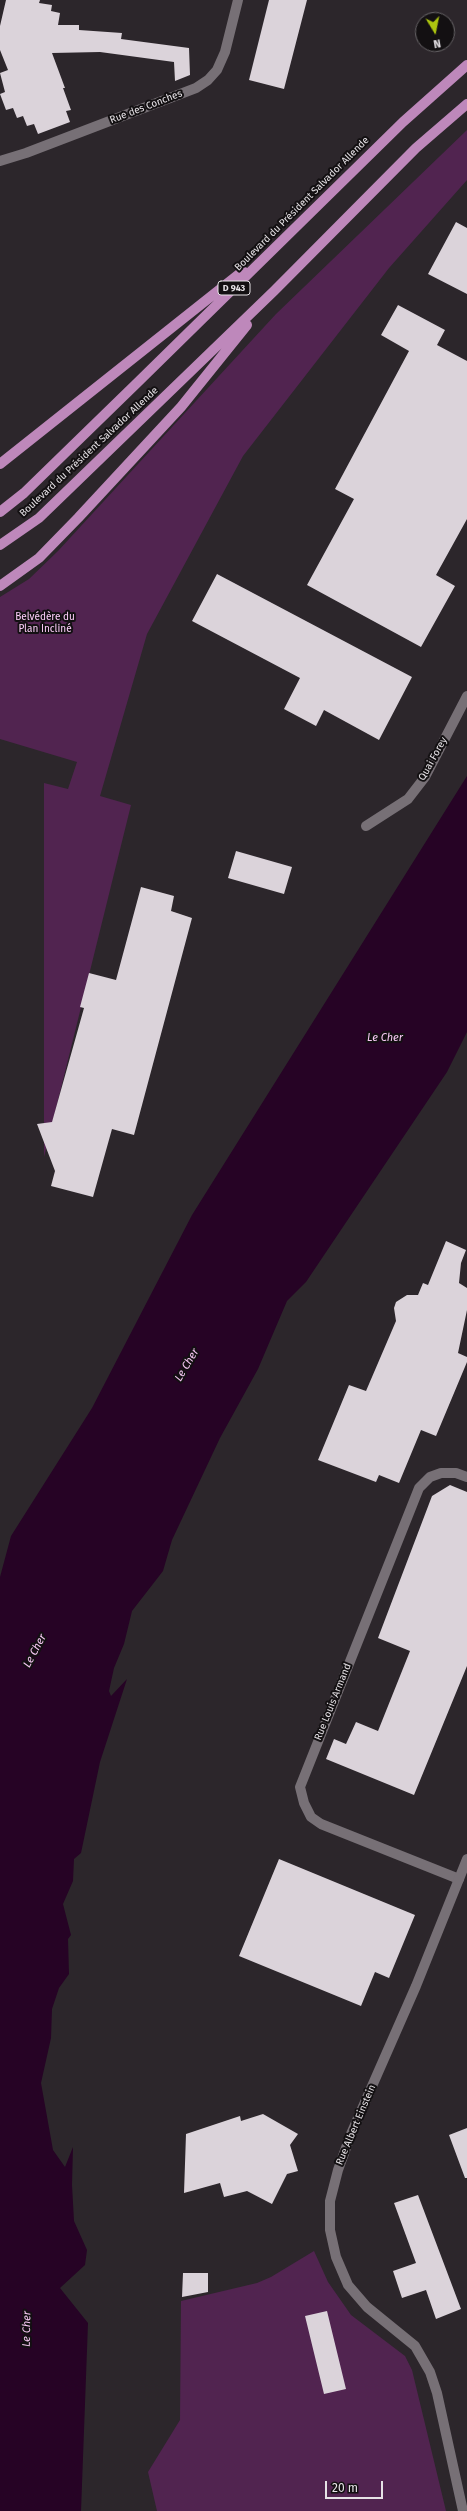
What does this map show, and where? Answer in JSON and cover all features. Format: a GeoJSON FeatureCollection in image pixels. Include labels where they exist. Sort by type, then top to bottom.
{"type":"FeatureCollection","features":[{"type":"Feature","properties":{"kind":"main road","name":"Boulevard du Président Salvador Allende"},"geometry":{"type":"LineString","coordinates":[[0,512],[29,488],[403,122],[467,65]]}},
{"type":"Feature","properties":{"kind":"main road","name":"Boulevard du Président Salvador Allende"},"geometry":{"type":"LineString","coordinates":[[0,545],[39,518],[274,291],[416,148],[467,104]]}},
{"type":"Feature","properties":{"kind":"main road"},"geometry":{"type":"LineString","coordinates":[[0,464],[287,236]]}},
{"type":"Feature","properties":{"kind":"main road"},"geometry":{"type":"LineString","coordinates":[[0,586],[39,558],[165,425],[274,291]]}},
{"type":"Feature","properties":{"kind":"street","name":"Rue des Conches"},"geometry":{"type":"LineString","coordinates":[[0,161],[26,153],[196,88],[208,80],[218,70],[225,52],[238,0]]}},
{"type":"Feature","properties":{"kind":"street","name":"Quai Forey"},"geometry":{"type":"LineString","coordinates":[[366,826],[408,799],[425,777],[467,696]]}},
{"type":"Feature","properties":{"kind":"street","name":"Rue Louis Armand"},"geometry":{"type":"LineString","coordinates":[[459,1879],[321,1824],[311,1817],[304,1803],[300,1787],[419,1488],[430,1478],[441,1473],[456,1473],[467,1477]]}},
{"type":"Feature","properties":{"kind":"street","name":"Rue Albert Einstein"},"geometry":{"type":"LineString","coordinates":[[463,2511],[437,2392],[430,2372],[415,2346],[366,2307],[348,2285],[336,2257],[330,2230],[330,2201],[338,2170],[351,2134],[416,1986],[467,1859]]}},
{"type":"Feature","properties":{"kind":"green space","name":"Belvédère du Plan Incliné"},"geometry":{"type":"Polygon","coordinates":[[[467,130],[467,180],[389,268],[243,456],[147,634],[100,796],[131,805],[44,1157],[44,783],[68,789],[77,762],[0,739],[0,597],[29,579],[58,551],[276,314],[467,130]]]}},
{"type":"Feature","properties":{"kind":"green space"},"geometry":{"type":"Polygon","coordinates":[[[314,2251],[328,2282],[351,2315],[405,2356],[412,2370],[446,2511],[157,2511],[148,2472],[180,2420],[181,2301],[257,2283],[271,2277],[314,2251]]]}},
{"type":"Feature","properties":{"kind":"water","name":"Le Cher"},"geometry":{"type":"Polygon","coordinates":[[[467,776],[467,1032],[447,1072],[306,1282],[287,1301],[258,1369],[220,1438],[172,1540],[163,1571],[132,1611],[124,1644],[114,1668],[109,1691],[111,1696],[127,1679],[100,1762],[81,1853],[74,1859],[73,1881],[63,1904],[71,1935],[68,1939],[69,1974],[59,1988],[52,2009],[51,2038],[41,2083],[53,2150],[65,2167],[73,2147],[72,2185],[74,2221],[87,2250],[85,2265],[60,2288],[88,2323],[81,2511],[0,2511],[0,1577],[11,1536],[92,1408],[192,1215],[467,776]]]}},
{"type":"Feature","properties":{"kind":"building"},"geometry":{"type":"Polygon","coordinates":[[[6,0],[40,0],[39,3],[52,5],[51,11],[60,13],[58,25],[79,25],[79,30],[122,33],[121,39],[189,48],[190,75],[175,81],[174,62],[100,52],[52,53],[65,88],[63,88],[71,110],[66,111],[70,122],[38,134],[34,124],[27,126],[23,116],[17,118],[13,108],[6,110],[0,94],[5,92],[0,73],[8,70],[0,50],[0,26],[6,0]]]}},
{"type":"Feature","properties":{"kind":"building"},"geometry":{"type":"Polygon","coordinates":[[[269,0],[307,0],[284,89],[249,80],[269,0]]]}},
{"type":"Feature","properties":{"kind":"building"},"geometry":{"type":"Polygon","coordinates":[[[456,222],[467,228],[467,294],[428,274],[456,222]]]}},
{"type":"Feature","properties":{"kind":"building"},"geometry":{"type":"Polygon","coordinates":[[[398,305],[445,330],[437,345],[467,361],[467,519],[436,575],[455,586],[421,647],[307,585],[354,499],[335,489],[409,351],[381,335],[398,305]]]}},
{"type":"Feature","properties":{"kind":"building"},"geometry":{"type":"Polygon","coordinates":[[[217,574],[412,677],[379,740],[324,710],[316,726],[284,709],[300,678],[192,621],[217,574]]]}},
{"type":"Feature","properties":{"kind":"building"},"geometry":{"type":"Polygon","coordinates":[[[236,851],[292,867],[284,894],[228,878],[236,851]]]}},
{"type":"Feature","properties":{"kind":"building"},"geometry":{"type":"Polygon","coordinates":[[[141,887],[174,896],[171,911],[192,918],[134,1135],[112,1129],[93,1197],[51,1186],[55,1171],[37,1124],[52,1122],[84,1008],[80,1007],[89,973],[116,980],[141,887]]]}},
{"type":"Feature","properties":{"kind":"building"},"geometry":{"type":"Polygon","coordinates":[[[446,1241],[466,1250],[461,1263],[459,1283],[467,1288],[467,1310],[458,1353],[467,1357],[467,1362],[436,1436],[421,1430],[399,1483],[379,1475],[376,1482],[318,1460],[349,1385],[366,1391],[396,1321],[394,1308],[396,1302],[407,1295],[418,1295],[423,1283],[428,1285],[446,1241]]]}},
{"type":"Feature","properties":{"kind":"building"},"geometry":{"type":"Polygon","coordinates":[[[450,1485],[467,1492],[467,1666],[414,1795],[326,1759],[334,1739],[346,1744],[356,1722],[378,1731],[410,1651],[378,1638],[432,1496],[450,1485]]]}},
{"type":"Feature","properties":{"kind":"building"},"geometry":{"type":"Polygon","coordinates":[[[279,1859],[415,1915],[389,1978],[375,1972],[361,2006],[239,1956],[279,1859]]]}},
{"type":"Feature","properties":{"kind":"building"},"geometry":{"type":"Polygon","coordinates":[[[263,2114],[298,2134],[290,2145],[298,2171],[287,2174],[272,2204],[247,2191],[224,2197],[220,2183],[184,2193],[186,2134],[240,2116],[241,2121],[263,2114]]]}},
{"type":"Feature","properties":{"kind":"building"},"geometry":{"type":"Polygon","coordinates":[[[467,2128],[467,2178],[465,2178],[449,2135],[467,2128]]]}},
{"type":"Feature","properties":{"kind":"building"},"geometry":{"type":"Polygon","coordinates":[[[418,2195],[461,2309],[436,2319],[426,2290],[402,2298],[393,2271],[416,2263],[394,2203],[418,2195]]]}},
{"type":"Feature","properties":{"kind":"building"},"geometry":{"type":"Polygon","coordinates":[[[183,2273],[208,2273],[208,2292],[182,2297],[183,2273]]]}},
{"type":"Feature","properties":{"kind":"building"},"geometry":{"type":"Polygon","coordinates":[[[327,2311],[346,2389],[324,2394],[305,2316],[327,2311]]]}}]}
